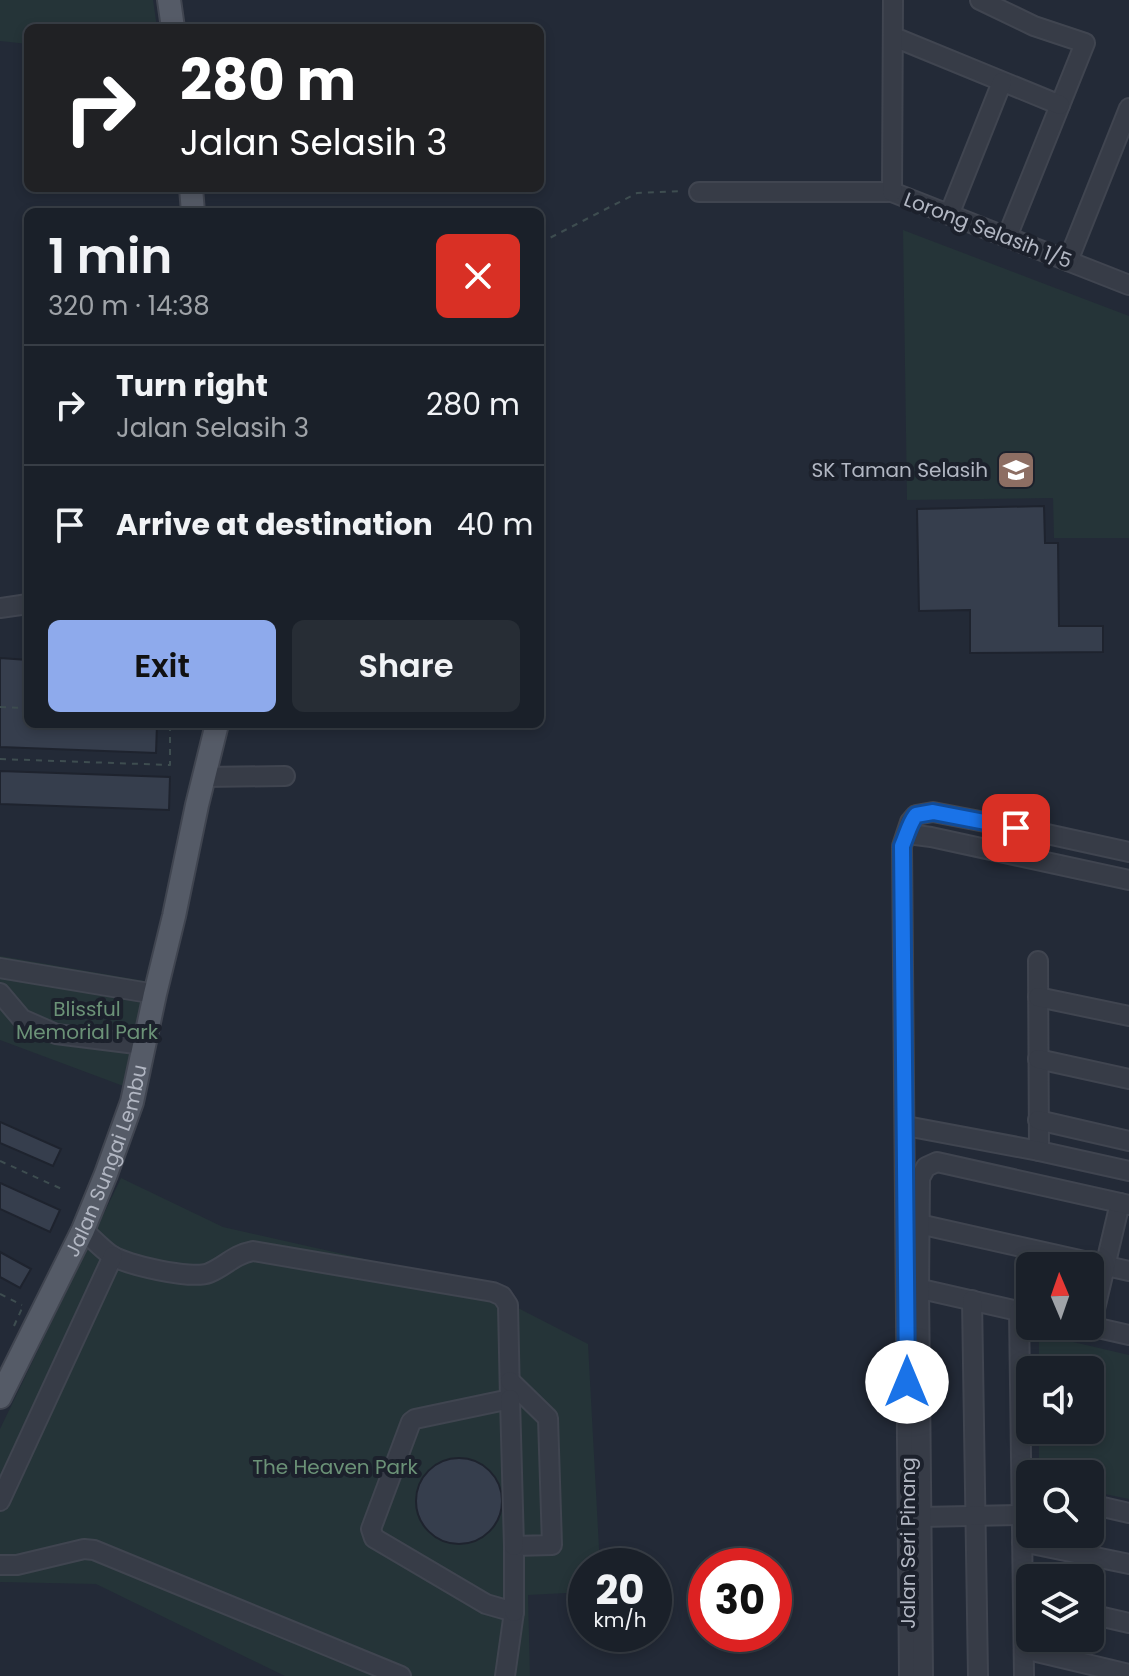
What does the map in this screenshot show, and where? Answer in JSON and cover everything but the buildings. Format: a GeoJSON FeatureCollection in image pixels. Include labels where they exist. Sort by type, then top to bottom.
{"type":"FeatureCollection","features":[{"type":"Feature","properties":{"kind":"main road"},"geometry":{"type":"LineString","coordinates":[[169,0],[172,24]]}},
{"type":"Feature","properties":{"kind":"main road","name":"Jalan Sungai Lembu"},"geometry":{"type":"LineString","coordinates":[[0,1397],[83,1230],[132,1102],[216,728]]}},
{"type":"Feature","properties":{"kind":"street","name":"Lorong Selasih 1/5"},"geometry":{"type":"LineString","coordinates":[[893,0],[892,192],[1129,283]]}},
{"type":"Feature","properties":{"kind":"street"},"geometry":{"type":"LineString","coordinates":[[980,0],[1034,26],[1085,43],[1007,237]]}},
{"type":"Feature","properties":{"kind":"street"},"geometry":{"type":"LineString","coordinates":[[894,37],[1060,105]]}},
{"type":"Feature","properties":{"kind":"street"},"geometry":{"type":"LineString","coordinates":[[949,215],[1002,82]]}},
{"type":"Feature","properties":{"kind":"street"},"geometry":{"type":"LineString","coordinates":[[1068,261],[1129,108]]}},
{"type":"Feature","properties":{"kind":"street"},"geometry":{"type":"LineString","coordinates":[[699,192],[892,192]]}},
{"type":"Feature","properties":{"kind":"street"},"geometry":{"type":"LineString","coordinates":[[0,608],[24,605]]}},
{"type":"Feature","properties":{"kind":"street"},"geometry":{"type":"LineString","coordinates":[[203,777],[285,776]]}},
{"type":"Feature","properties":{"kind":"street"},"geometry":{"type":"LineString","coordinates":[[1129,852],[933,812],[916,815],[910,822],[908,834],[1129,880]]}},
{"type":"Feature","properties":{"kind":"street","name":"Jalan Seri Pinang"},"geometry":{"type":"LineString","coordinates":[[908,834],[902,846],[906,1126],[921,1517],[919,1674]]}},
{"type":"Feature","properties":{"kind":"street"},"geometry":{"type":"LineString","coordinates":[[1038,961],[1039,1151]]}},
{"type":"Feature","properties":{"kind":"street"},"geometry":{"type":"LineString","coordinates":[[0,968],[155,994]]}},
{"type":"Feature","properties":{"kind":"street"},"geometry":{"type":"LineString","coordinates":[[0,993],[22,1019],[56,1034],[144,1045]]}},
{"type":"Feature","properties":{"kind":"street"},"geometry":{"type":"LineString","coordinates":[[1038,997],[1129,1016]]}},
{"type":"Feature","properties":{"kind":"street"},"geometry":{"type":"LineString","coordinates":[[1038,1059],[1129,1079]]}},
{"type":"Feature","properties":{"kind":"street"},"geometry":{"type":"LineString","coordinates":[[1038,1120],[1129,1141]]}},
{"type":"Feature","properties":{"kind":"street"},"geometry":{"type":"LineString","coordinates":[[906,1126],[1129,1171]]}},
{"type":"Feature","properties":{"kind":"street","name":"Jalan Seri Pinang"},"geometry":{"type":"LineString","coordinates":[[919,1674],[912,1288],[920,1178],[926,1167],[937,1162],[1124,1204]]}},
{"type":"Feature","properties":{"kind":"street"},"geometry":{"type":"LineString","coordinates":[[1104,1269],[1124,1204]]}},
{"type":"Feature","properties":{"kind":"street"},"geometry":{"type":"LineString","coordinates":[[919,1224],[1129,1271]]}},
{"type":"Feature","properties":{"kind":"street"},"geometry":{"type":"LineString","coordinates":[[83,1230],[113,1256],[138,1265],[191,1276],[208,1274],[241,1253],[253,1251],[502,1296],[508,1305],[514,1546],[514,1612],[505,1676]]}},
{"type":"Feature","properties":{"kind":"street"},"geometry":{"type":"LineString","coordinates":[[0,1501],[113,1256]]}},
{"type":"Feature","properties":{"kind":"street"},"geometry":{"type":"LineString","coordinates":[[912,1288],[1016,1310]]}},
{"type":"Feature","properties":{"kind":"street"},"geometry":{"type":"LineString","coordinates":[[972,1300],[978,1676]]}},
{"type":"Feature","properties":{"kind":"street"},"geometry":{"type":"LineString","coordinates":[[1104,1329],[1129,1335]]}},
{"type":"Feature","properties":{"kind":"street"},"geometry":{"type":"LineString","coordinates":[[1024,1340],[1026,1460]]}},
{"type":"Feature","properties":{"kind":"street"},"geometry":{"type":"LineString","coordinates":[[510,1390],[548,1418],[552,1545],[514,1546]]}},
{"type":"Feature","properties":{"kind":"street"},"geometry":{"type":"LineString","coordinates":[[510,1390],[411,1422],[371,1529],[374,1538],[486,1604],[514,1612]]}},
{"type":"Feature","properties":{"kind":"street"},"geometry":{"type":"LineString","coordinates":[[1104,1507],[1129,1513]]}},
{"type":"Feature","properties":{"kind":"street"},"geometry":{"type":"LineString","coordinates":[[921,1517],[1016,1515]]}},
{"type":"Feature","properties":{"kind":"street"},"geometry":{"type":"LineString","coordinates":[[0,1565],[17,1565],[90,1548],[401,1676]]}},
{"type":"Feature","properties":{"kind":"street"},"geometry":{"type":"LineString","coordinates":[[1051,1548],[1129,1564]]}},
{"type":"Feature","properties":{"kind":"street"},"geometry":{"type":"LineString","coordinates":[[1104,1617],[1129,1623]]}},
{"type":"Feature","properties":{"kind":"street"},"geometry":{"type":"LineString","coordinates":[[1024,1652],[1024,1676]]}},
{"type":"Feature","properties":{"kind":"street"},"geometry":{"type":"LineString","coordinates":[[1037,1652],[1129,1674]]}},
{"type":"Feature","properties":{"kind":"path"},"geometry":{"type":"LineString","coordinates":[[544,241],[637,193],[699,192]]}},
{"type":"Feature","properties":{"kind":"path"},"geometry":{"type":"LineString","coordinates":[[0,707],[24,708]]}},
{"type":"Feature","properties":{"kind":"path"},"geometry":{"type":"LineString","coordinates":[[0,759],[170,765],[170,728]]}},
{"type":"Feature","properties":{"kind":"path"},"geometry":{"type":"LineString","coordinates":[[0,1161],[64,1190]]}},
{"type":"Feature","properties":{"kind":"path"},"geometry":{"type":"LineString","coordinates":[[0,1294],[41,1315]]}},
{"type":"Feature","properties":{"kind":"green space"},"geometry":{"type":"Polygon","coordinates":[[[0,0],[153,0],[156,24],[24,24],[24,44],[0,41],[0,0]]]}},
{"type":"Feature","properties":{"kind":"green space"},"geometry":{"type":"Polygon","coordinates":[[[903,230],[1129,316],[1129,538],[1054,538],[1053,498],[907,500],[903,230]]]}},
{"type":"Feature","properties":{"kind":"green space","name":"Blissful Memorial Park"},"geometry":{"type":"Polygon","coordinates":[[[0,956],[145,981],[126,1087],[0,1040],[0,956]]]}},
{"type":"Feature","properties":{"kind":"green space","name":"The Heaven Park"},"geometry":{"type":"Polygon","coordinates":[[[121,1178],[223,1227],[498,1289],[518,1308],[588,1344],[599,1548],[568,1548],[568,1593],[528,1595],[530,1676],[285,1676],[96,1584],[0,1582],[0,1429],[121,1178]]]}},
{"type":"Feature","properties":{"kind":"green space"},"geometry":{"type":"Polygon","coordinates":[[[1039,1340],[1065,1340],[1129,1355],[1129,1499],[1104,1494],[1104,1460],[1039,1460],[1039,1444],[1104,1444],[1104,1356],[1039,1356],[1039,1340]]]}},
{"type":"Feature","properties":{"kind":"place","name":"SK Taman Selasih"},"geometry":{"type":"Point","coordinates":[1016,470]}},
{"type":"Feature","properties":{"kind":"route"},"geometry":{"type":"LineString","coordinates":[[907,1382],[902,846],[910,822],[916,815],[933,812],[1016,828]]}}]}
